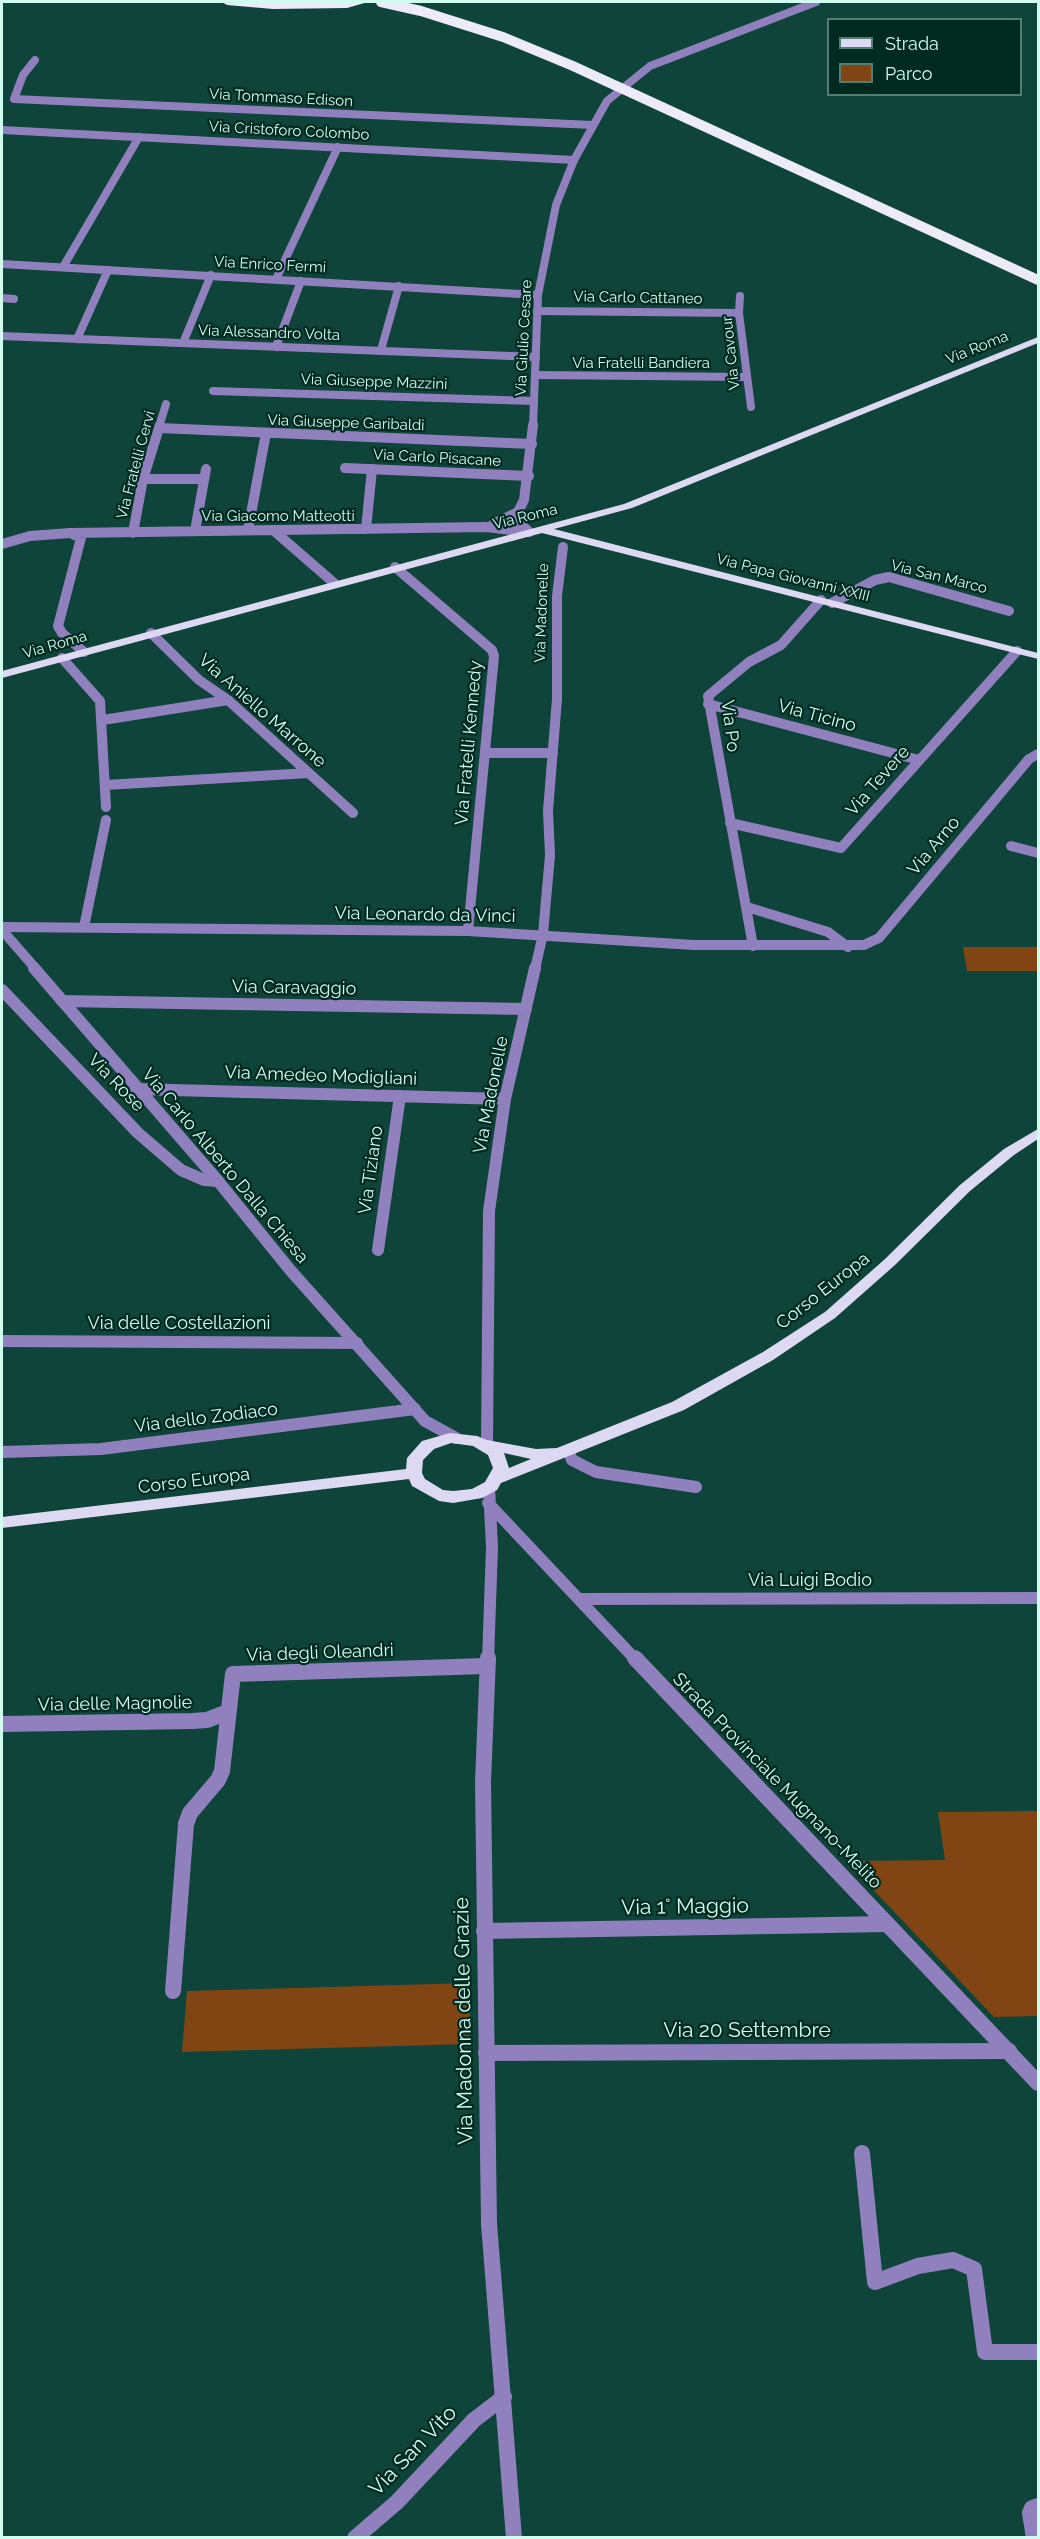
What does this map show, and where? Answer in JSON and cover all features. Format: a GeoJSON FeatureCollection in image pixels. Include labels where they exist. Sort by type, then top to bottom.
{"type":"FeatureCollection","features":[{"type":"Feature","properties":{"kind":"highway"},"geometry":{"type":"LineString","coordinates":[[227,2],[273,6],[347,5],[363,2]]}},
{"type":"Feature","properties":{"kind":"highway"},"geometry":{"type":"LineString","coordinates":[[381,2],[421,10],[503,37],[573,66],[1038,280]]}},
{"type":"Feature","properties":{"kind":"highway"},"geometry":{"type":"LineString","coordinates":[[408,2],[446,10],[512,32],[599,68],[1038,269]]}},
{"type":"Feature","properties":{"kind":"main road","name":"Via Roma"},"geometry":{"type":"LineString","coordinates":[[2,675],[395,567],[506,532],[535,530],[628,506],[1038,340]]}},
{"type":"Feature","properties":{"kind":"main road","name":"Via Papa Giovanni XXIII"},"geometry":{"type":"LineString","coordinates":[[535,530],[826,601],[1038,656]]}},
{"type":"Feature","properties":{"kind":"main road","name":"Corso Europa"},"geometry":{"type":"LineString","coordinates":[[488,1491],[569,1452],[678,1406],[733,1377],[801,1334],[830,1315],[890,1262],[965,1188],[1009,1152],[1038,1133]]}},
{"type":"Feature","properties":{"kind":"main road"},"geometry":{"type":"LineString","coordinates":[[456,1438],[487,1445],[500,1460],[501,1468],[488,1491],[453,1497],[439,1495],[418,1482],[415,1466],[428,1445],[456,1438]]}},
{"type":"Feature","properties":{"kind":"main road","name":"Corso Europa"},"geometry":{"type":"LineString","coordinates":[[487,1445],[536,1454],[569,1452]]}},
{"type":"Feature","properties":{"kind":"main road","name":"Corso Europa"},"geometry":{"type":"LineString","coordinates":[[2,1523],[391,1476],[415,1466]]}},
{"type":"Feature","properties":{"kind":"street","name":"Via Giulio Cesare"},"geometry":{"type":"LineString","coordinates":[[518,512],[524,500],[529,476],[532,444],[538,295],[556,205],[574,159],[593,125],[613,95],[650,66],[816,2]]}},
{"type":"Feature","properties":{"kind":"street","name":"Via Tommaso Edison"},"geometry":{"type":"LineString","coordinates":[[35,60],[23,75],[14,99],[593,125]]}},
{"type":"Feature","properties":{"kind":"street","name":"Via Cristoforo Colombo"},"geometry":{"type":"LineString","coordinates":[[2,130],[574,159]]}},
{"type":"Feature","properties":{"kind":"street"},"geometry":{"type":"LineString","coordinates":[[63,267],[139,137]]}},
{"type":"Feature","properties":{"kind":"street"},"geometry":{"type":"LineString","coordinates":[[276,279],[338,147]]}},
{"type":"Feature","properties":{"kind":"street","name":"Via Enrico Fermi"},"geometry":{"type":"LineString","coordinates":[[2,264],[538,295]]}},
{"type":"Feature","properties":{"kind":"street"},"geometry":{"type":"LineString","coordinates":[[77,339],[108,270]]}},
{"type":"Feature","properties":{"kind":"street"},"geometry":{"type":"LineString","coordinates":[[183,343],[212,275]]}},
{"type":"Feature","properties":{"kind":"street"},"geometry":{"type":"LineString","coordinates":[[276,347],[301,281]]}},
{"type":"Feature","properties":{"kind":"street"},"geometry":{"type":"LineString","coordinates":[[381,350],[399,286]]}},
{"type":"Feature","properties":{"kind":"street","name":"Via Cavour"},"geometry":{"type":"LineString","coordinates":[[740,296],[739,313],[751,407]]}},
{"type":"Feature","properties":{"kind":"street"},"geometry":{"type":"LineString","coordinates":[[2,298],[14,299]]}},
{"type":"Feature","properties":{"kind":"street","name":"Via Carlo Cattaneo"},"geometry":{"type":"LineString","coordinates":[[537,311],[739,313]]}},
{"type":"Feature","properties":{"kind":"street","name":"Via Alessandro Volta"},"geometry":{"type":"LineString","coordinates":[[2,336],[536,357]]}},
{"type":"Feature","properties":{"kind":"street","name":"Via Fratelli Bandiera"},"geometry":{"type":"LineString","coordinates":[[535,375],[747,377]]}},
{"type":"Feature","properties":{"kind":"street","name":"Via Giuseppe Mazzini"},"geometry":{"type":"LineString","coordinates":[[213,391],[534,401]]}},
{"type":"Feature","properties":{"kind":"street","name":"Via Fratelli Cervi"},"geometry":{"type":"LineString","coordinates":[[133,533],[143,479],[166,404]]}},
{"type":"Feature","properties":{"kind":"street","name":"Via Giuseppe Garibaldi"},"geometry":{"type":"LineString","coordinates":[[159,428],[532,444]]}},
{"type":"Feature","properties":{"kind":"street"},"geometry":{"type":"LineString","coordinates":[[248,530],[257,471],[266,433]]}},
{"type":"Feature","properties":{"kind":"street","name":"Via Carlo Pisacane"},"geometry":{"type":"LineString","coordinates":[[345,468],[529,476]]}},
{"type":"Feature","properties":{"kind":"street"},"geometry":{"type":"LineString","coordinates":[[195,531],[206,469]]}},
{"type":"Feature","properties":{"kind":"street"},"geometry":{"type":"LineString","coordinates":[[366,529],[372,469]]}},
{"type":"Feature","properties":{"kind":"street"},"geometry":{"type":"LineString","coordinates":[[143,479],[204,479]]}},
{"type":"Feature","properties":{"kind":"street"},"geometry":{"type":"LineString","coordinates":[[518,512],[522,525],[535,530]]}},
{"type":"Feature","properties":{"kind":"street","name":"Via Giacomo Matteotti"},"geometry":{"type":"LineString","coordinates":[[474,528],[498,523],[518,512]]}},
{"type":"Feature","properties":{"kind":"street","name":"Via Giacomo Matteotti"},"geometry":{"type":"LineString","coordinates":[[21,538],[82,534],[248,530],[474,528],[506,532]]}},
{"type":"Feature","properties":{"kind":"street"},"geometry":{"type":"LineString","coordinates":[[273,530],[334,583]]}},
{"type":"Feature","properties":{"kind":"street"},"geometry":{"type":"LineString","coordinates":[[2,534],[21,538]]}},
{"type":"Feature","properties":{"kind":"street"},"geometry":{"type":"LineString","coordinates":[[82,534],[58,626],[62,633],[84,652]]}},
{"type":"Feature","properties":{"kind":"street"},"geometry":{"type":"LineString","coordinates":[[2,544],[21,538]]}},
{"type":"Feature","properties":{"kind":"street","name":"Via Madonelle"},"geometry":{"type":"LineString","coordinates":[[487,1445],[489,1211],[505,1099],[543,934],[550,855],[548,811],[556,699],[557,596],[563,547]]}},
{"type":"Feature","properties":{"kind":"street","name":"Via Fratelli Kennedy"},"geometry":{"type":"LineString","coordinates":[[395,567],[492,650],[494,660],[468,931]]}},
{"type":"Feature","properties":{"kind":"street","name":"Via San Marco"},"geometry":{"type":"LineString","coordinates":[[826,601],[875,580],[889,577],[1009,611]]}},
{"type":"Feature","properties":{"kind":"street","name":"Via Po"},"geometry":{"type":"LineString","coordinates":[[753,946],[708,696],[754,658],[781,645],[826,601]]}},
{"type":"Feature","properties":{"kind":"street","name":"Via Aniello Marrone"},"geometry":{"type":"LineString","coordinates":[[151,633],[199,680],[228,700],[353,813]]}},
{"type":"Feature","properties":{"kind":"street","name":"Via Tevere"},"geometry":{"type":"LineString","coordinates":[[730,823],[835,849],[841,848],[1017,651]]}},
{"type":"Feature","properties":{"kind":"street"},"geometry":{"type":"LineString","coordinates":[[62,658],[100,700],[103,720],[106,807]]}},
{"type":"Feature","properties":{"kind":"street"},"geometry":{"type":"LineString","coordinates":[[103,720],[228,700]]}},
{"type":"Feature","properties":{"kind":"street","name":"Via Ticino"},"geometry":{"type":"LineString","coordinates":[[708,704],[919,760]]}},
{"type":"Feature","properties":{"kind":"street"},"geometry":{"type":"LineString","coordinates":[[485,753],[553,753]]}},
{"type":"Feature","properties":{"kind":"street","name":"Via Arno"},"geometry":{"type":"LineString","coordinates":[[848,947],[864,945],[879,938],[1029,759],[1038,754]]}},
{"type":"Feature","properties":{"kind":"street"},"geometry":{"type":"LineString","coordinates":[[106,785],[309,773]]}},
{"type":"Feature","properties":{"kind":"street"},"geometry":{"type":"LineString","coordinates":[[84,927],[106,820]]}},
{"type":"Feature","properties":{"kind":"street"},"geometry":{"type":"LineString","coordinates":[[1011,846],[1038,853]]}},
{"type":"Feature","properties":{"kind":"street"},"geometry":{"type":"LineString","coordinates":[[747,907],[823,930],[848,947]]}},
{"type":"Feature","properties":{"kind":"street","name":"Via Leonardo da Vinci"},"geometry":{"type":"LineString","coordinates":[[2,928],[468,931],[543,934],[635,942],[848,947]]}},
{"type":"Feature","properties":{"kind":"street","name":"Via Carlo Alberto Dalla Chiesa"},"geometry":{"type":"LineString","coordinates":[[2,928],[136,1089],[218,1181],[291,1271],[425,1421],[456,1438]]}},
{"type":"Feature","properties":{"kind":"street","name":"Via Rose"},"geometry":{"type":"LineString","coordinates":[[2,990],[138,1133],[181,1170],[204,1180],[218,1181]]}},
{"type":"Feature","properties":{"kind":"street","name":"Via Caravaggio"},"geometry":{"type":"LineString","coordinates":[[62,1001],[526,1009]]}},
{"type":"Feature","properties":{"kind":"street","name":"Via Amedeo Modigliani"},"geometry":{"type":"LineString","coordinates":[[136,1089],[505,1099]]}},
{"type":"Feature","properties":{"kind":"street","name":"Via Tiziano"},"geometry":{"type":"LineString","coordinates":[[378,1250],[400,1096]]}},
{"type":"Feature","properties":{"kind":"street","name":"Via delle Costellazioni"},"geometry":{"type":"LineString","coordinates":[[2,1341],[357,1343]]}},
{"type":"Feature","properties":{"kind":"street","name":"Via dello Zodiaco"},"geometry":{"type":"LineString","coordinates":[[2,1452],[126,1447],[415,1409]]}},
{"type":"Feature","properties":{"kind":"street"},"geometry":{"type":"LineString","coordinates":[[425,1421],[428,1445]]}},
{"type":"Feature","properties":{"kind":"street"},"geometry":{"type":"LineString","coordinates":[[569,1452],[572,1460],[596,1472],[696,1487]]}},
{"type":"Feature","properties":{"kind":"street","name":"Strada Provinciale Mugnano-Melito"},"geometry":{"type":"LineString","coordinates":[[488,1491],[580,1599],[693,1722],[1038,2083]]}},
{"type":"Feature","properties":{"kind":"street","name":"Via Madonna delle Grazie"},"geometry":{"type":"LineString","coordinates":[[488,1491],[492,1547],[483,1782],[489,2224],[514,2538]]}},
{"type":"Feature","properties":{"kind":"street","name":"Via Luigi Bodio"},"geometry":{"type":"LineString","coordinates":[[580,1599],[1038,1598]]}},
{"type":"Feature","properties":{"kind":"street","name":"Via degli Oleandri"},"geometry":{"type":"LineString","coordinates":[[173,1991],[186,1824],[190,1813],[218,1780],[222,1771],[232,1676],[237,1673],[486,1666]]}},
{"type":"Feature","properties":{"kind":"street","name":"Via delle Magnolie"},"geometry":{"type":"LineString","coordinates":[[2,1724],[192,1721],[213,1719],[228,1712]]}},
{"type":"Feature","properties":{"kind":"street","name":"Via 1° Maggio"},"geometry":{"type":"LineString","coordinates":[[484,1931],[887,1924]]}},
{"type":"Feature","properties":{"kind":"street","name":"Via 20 Settembre"},"geometry":{"type":"LineString","coordinates":[[486,2053],[1009,2051]]}},
{"type":"Feature","properties":{"kind":"street"},"geometry":{"type":"LineString","coordinates":[[862,2153],[875,2282],[918,2266],[953,2260],[974,2269],[985,2352],[1038,2352]]}},
{"type":"Feature","properties":{"kind":"street","name":"Via San Vito"},"geometry":{"type":"LineString","coordinates":[[356,2538],[397,2502],[474,2420],[504,2397]]}},
{"type":"Feature","properties":{"kind":"street"},"geometry":{"type":"LineString","coordinates":[[1034,2538],[1031,2510],[1038,2506]]}},
{"type":"Feature","properties":{"kind":"green space"},"geometry":{"type":"Polygon","coordinates":[[[963,947],[1038,947],[1038,971],[967,971],[963,947]]]}},
{"type":"Feature","properties":{"kind":"green space"},"geometry":{"type":"Polygon","coordinates":[[[1038,1811],[1038,2016],[994,2017],[846,1861],[945,1860],[938,1812],[1038,1811]]]}},
{"type":"Feature","properties":{"kind":"green space"},"geometry":{"type":"Polygon","coordinates":[[[470,1983],[470,2044],[182,2052],[187,1991],[470,1983]]]}}]}
